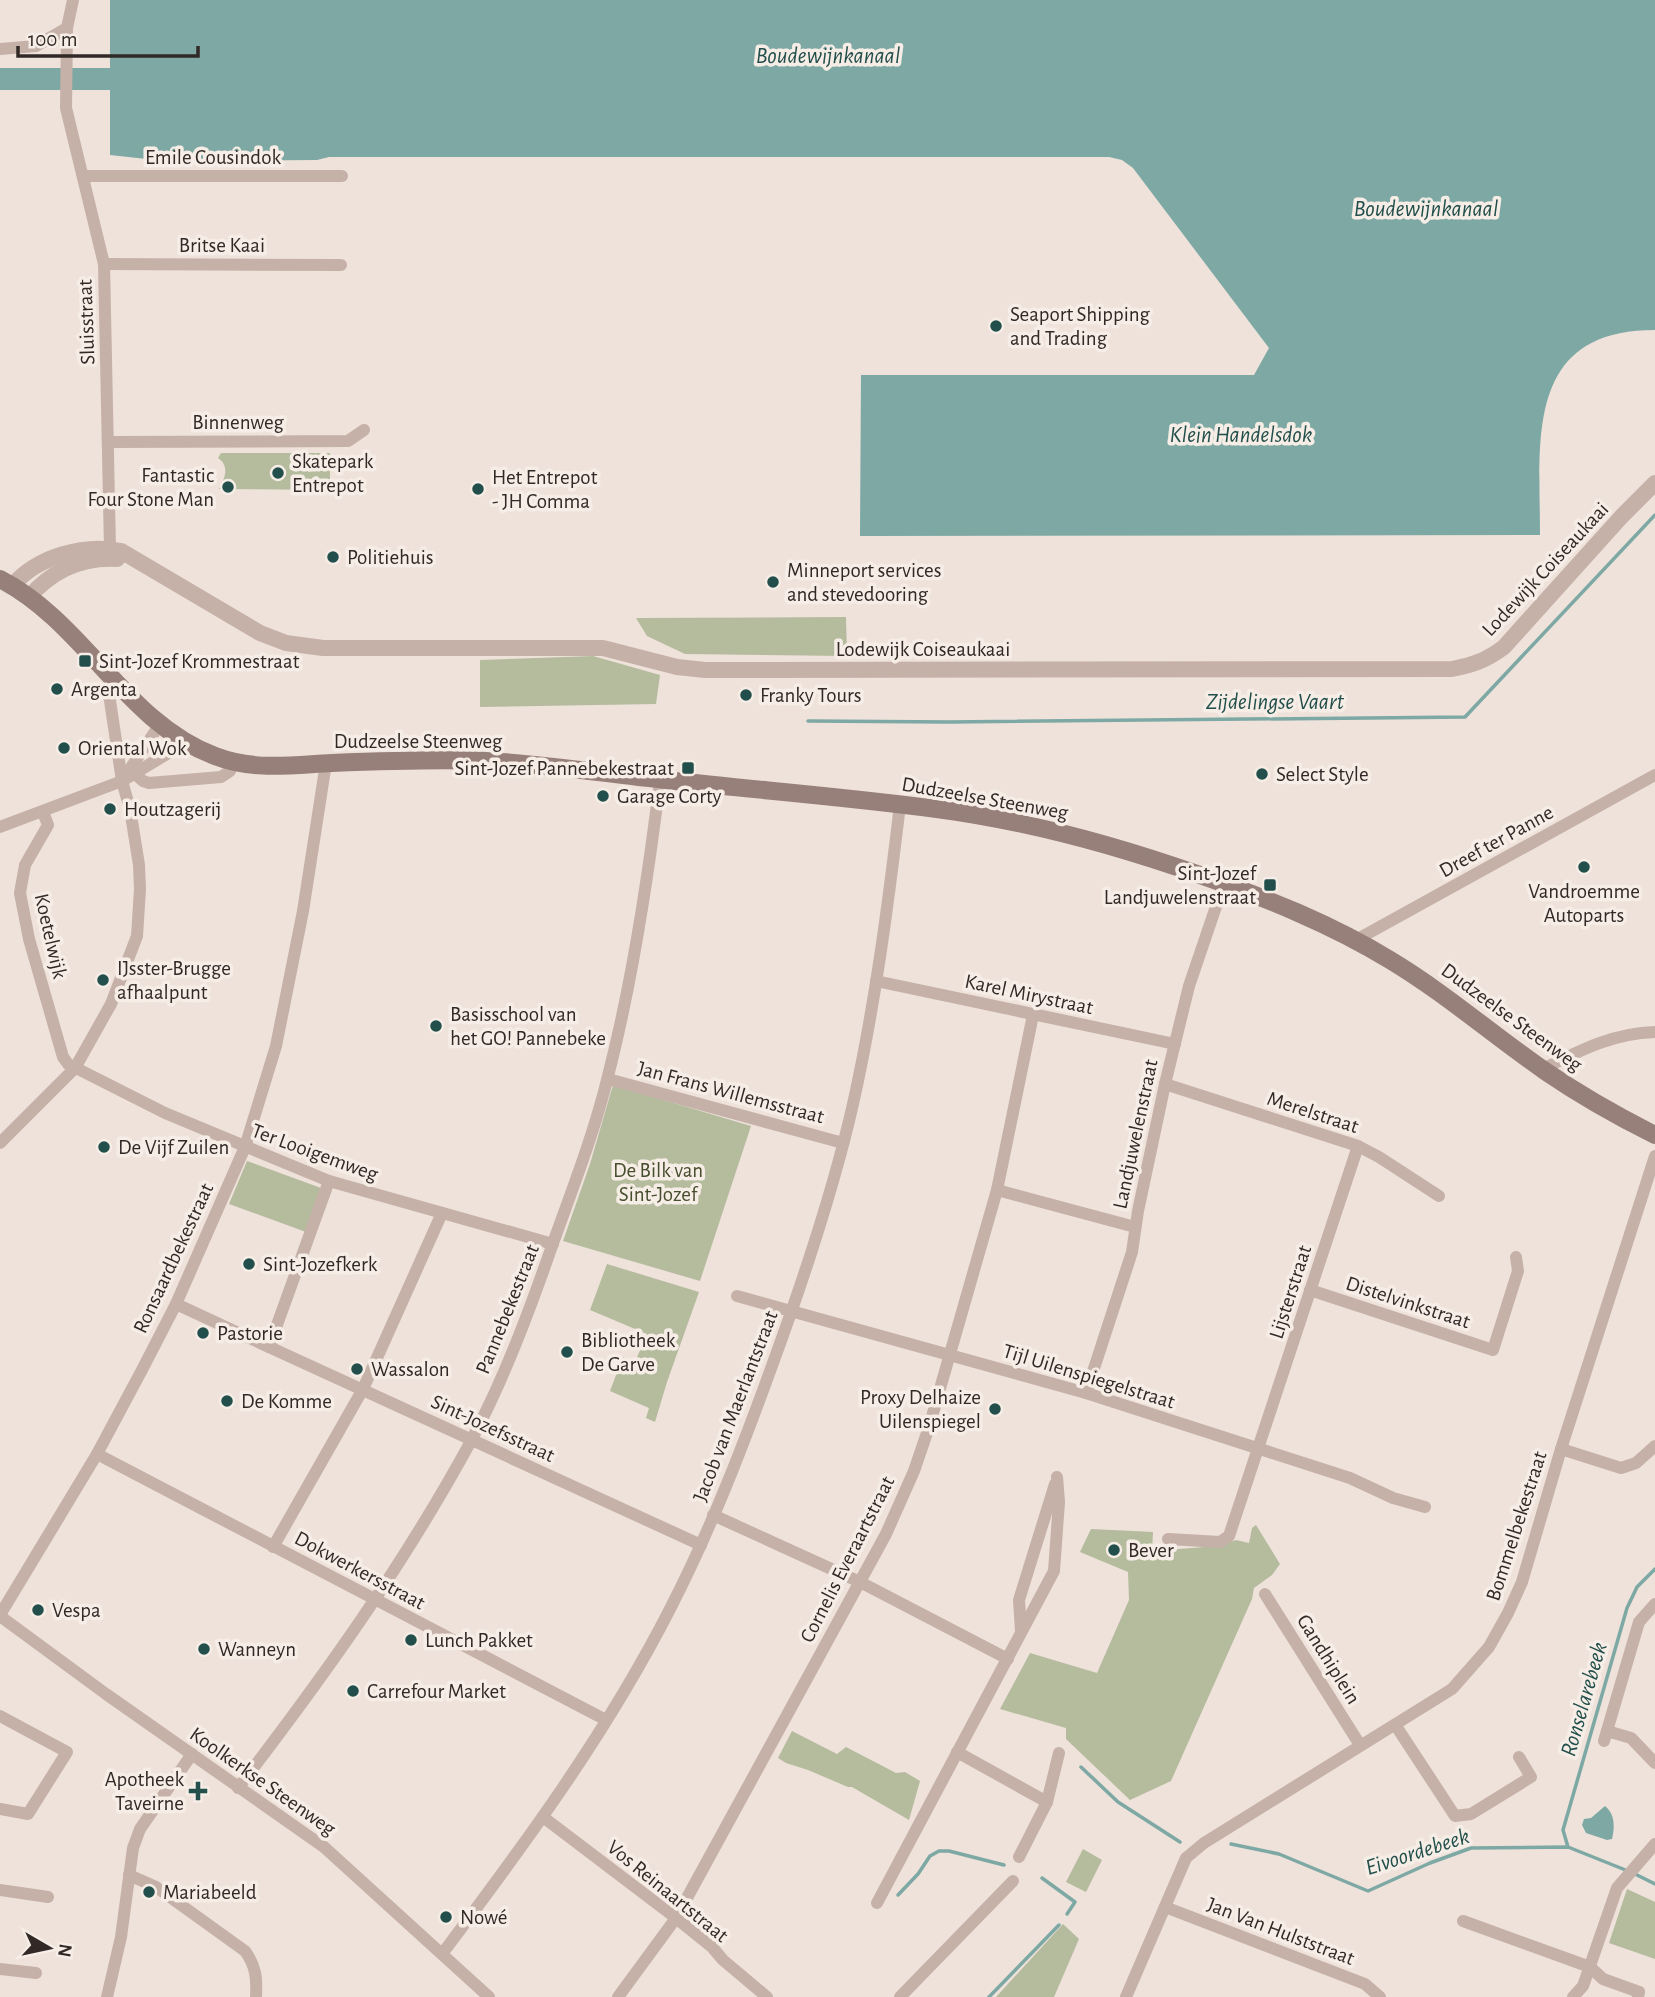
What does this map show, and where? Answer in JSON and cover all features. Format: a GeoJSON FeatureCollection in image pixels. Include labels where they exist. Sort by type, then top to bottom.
{"type":"FeatureCollection","features":[{"type":"Feature","properties":{"kind":"main road","name":"Dudzeelse Steenweg"},"geometry":{"type":"LineString","coordinates":[[6,582],[29,597],[160,724],[185,743],[233,762],[280,767],[326,763],[492,761],[939,809],[1069,834],[1146,856],[1224,883],[1313,919],[1356,940],[1451,1001],[1580,1095],[1655,1135]]}},
{"type":"Feature","properties":{"kind":"street"},"geometry":{"type":"LineString","coordinates":[[0,49],[36,46],[67,28],[73,0]]}},
{"type":"Feature","properties":{"kind":"street","name":"Sluisstraat"},"geometry":{"type":"LineString","coordinates":[[67,28],[67,117],[104,264],[109,554]]}},
{"type":"Feature","properties":{"kind":"street","name":"Emile Cousindok"},"geometry":{"type":"LineString","coordinates":[[84,176],[342,176]]}},
{"type":"Feature","properties":{"kind":"street","name":"Britse Kaai"},"geometry":{"type":"LineString","coordinates":[[104,264],[341,265]]}},
{"type":"Feature","properties":{"kind":"street","name":"Binnenweg"},"geometry":{"type":"LineString","coordinates":[[109,442],[348,441],[364,430]]}},
{"type":"Feature","properties":{"kind":"street","name":"Lodewijk Coiseaukaai"},"geometry":{"type":"LineString","coordinates":[[6,582],[42,562],[80,550],[109,554],[121,551],[272,640],[323,648],[603,648],[677,667],[705,670],[1452,669],[1487,659],[1504,647],[1655,483]]}},
{"type":"Feature","properties":{"kind":"street"},"geometry":{"type":"LineString","coordinates":[[29,597],[59,571],[109,554]]}},
{"type":"Feature","properties":{"kind":"street"},"geometry":{"type":"LineString","coordinates":[[0,1143],[75,1068],[111,1004],[137,936],[141,890],[139,865],[130,809],[122,781],[109,694],[111,676]]}},
{"type":"Feature","properties":{"kind":"street"},"geometry":{"type":"LineString","coordinates":[[122,781],[160,724]]}},
{"type":"Feature","properties":{"kind":"street"},"geometry":{"type":"LineString","coordinates":[[0,827],[122,781],[185,743]]}},
{"type":"Feature","properties":{"kind":"street"},"geometry":{"type":"LineString","coordinates":[[134,773],[149,783],[221,777],[230,771],[233,762]]}},
{"type":"Feature","properties":{"kind":"street","name":"Ronsaardbekestraat"},"geometry":{"type":"LineString","coordinates":[[0,1615],[97,1454],[176,1304],[245,1147],[275,1046],[303,911],[326,763]]}},
{"type":"Feature","properties":{"kind":"street","name":"Dreef ter Panne"},"geometry":{"type":"LineString","coordinates":[[1356,940],[1655,775]]}},
{"type":"Feature","properties":{"kind":"street","name":"Pannebekestraat"},"geometry":{"type":"LineString","coordinates":[[238,1788],[313,1690],[376,1601],[429,1516],[472,1439],[528,1316],[608,1079],[646,879],[660,779]]}},
{"type":"Feature","properties":{"kind":"street","name":"Jacob van Maerlantstraat"},"geometry":{"type":"LineString","coordinates":[[442,1954],[543,1817],[606,1720],[659,1630],[701,1545],[743,1447],[815,1245],[843,1143],[876,981],[900,805]]}},
{"type":"Feature","properties":{"kind":"street","name":"Koetelwijk"},"geometry":{"type":"LineString","coordinates":[[43,812],[48,825],[25,865],[20,893],[29,939],[63,1057],[75,1068]]}},
{"type":"Feature","properties":{"kind":"street","name":"Landjuwelenstraat"},"geometry":{"type":"LineString","coordinates":[[1086,1393],[1132,1252],[1165,1084],[1189,986],[1224,883]]}},
{"type":"Feature","properties":{"kind":"street","name":"Karel Mirystraat"},"geometry":{"type":"LineString","coordinates":[[876,981],[1175,1044]]}},
{"type":"Feature","properties":{"kind":"street","name":"Cornelis Everaartstraat"},"geometry":{"type":"LineString","coordinates":[[618,1997],[676,1918],[886,1534],[914,1471],[997,1190],[1033,1015]]}},
{"type":"Feature","properties":{"kind":"street"},"geometry":{"type":"LineString","coordinates":[[1543,1069],[1598,1042],[1639,1032],[1655,1032]]}},
{"type":"Feature","properties":{"kind":"street","name":"Ter Looigemweg"},"geometry":{"type":"LineString","coordinates":[[75,1068],[165,1113],[329,1181],[553,1244]]}},
{"type":"Feature","properties":{"kind":"street","name":"Jan Frans Willemsstraat"},"geometry":{"type":"LineString","coordinates":[[608,1079],[843,1143]]}},
{"type":"Feature","properties":{"kind":"street","name":"Merelstraat"},"geometry":{"type":"LineString","coordinates":[[1165,1084],[1358,1146],[1439,1196]]}},
{"type":"Feature","properties":{"kind":"street","name":"Lijsterstraat"},"geometry":{"type":"LineString","coordinates":[[1259,1450],[1358,1146]]}},
{"type":"Feature","properties":{"kind":"street","name":"Bommelbekestraat"},"geometry":{"type":"LineString","coordinates":[[1126,1997],[1185,1858],[1452,1689],[1489,1647],[1522,1582],[1561,1449],[1655,1156]]}},
{"type":"Feature","properties":{"kind":"street"},"geometry":{"type":"LineString","coordinates":[[269,1346],[329,1181]]}},
{"type":"Feature","properties":{"kind":"street"},"geometry":{"type":"LineString","coordinates":[[997,1190],[1135,1227]]}},
{"type":"Feature","properties":{"kind":"street"},"geometry":{"type":"LineString","coordinates":[[273,1547],[363,1389],[442,1213]]}},
{"type":"Feature","properties":{"kind":"street","name":"Distelvinkstraat"},"geometry":{"type":"LineString","coordinates":[[1310,1290],[1493,1350],[1518,1271],[1516,1257]]}},
{"type":"Feature","properties":{"kind":"street","name":"Tijl Uilenspiegelstraat"},"geometry":{"type":"LineString","coordinates":[[737,1296],[1086,1393],[1350,1478],[1393,1498],[1425,1507]]}},
{"type":"Feature","properties":{"kind":"street","name":"Sint-Jozefsstraat"},"geometry":{"type":"LineString","coordinates":[[176,1304],[701,1545]]}},
{"type":"Feature","properties":{"kind":"street"},"geometry":{"type":"LineString","coordinates":[[1561,1449],[1621,1468],[1636,1463],[1655,1446]]}},
{"type":"Feature","properties":{"kind":"street"},"geometry":{"type":"LineString","coordinates":[[1168,1539],[1220,1542],[1229,1536],[1259,1450]]}},
{"type":"Feature","properties":{"kind":"street","name":"Dokwerkersstraat"},"geometry":{"type":"LineString","coordinates":[[97,1454],[606,1720]]}},
{"type":"Feature","properties":{"kind":"street"},"geometry":{"type":"LineString","coordinates":[[877,1903],[1054,1571],[1059,1502],[1057,1477],[1019,1600],[1021,1632]]}},
{"type":"Feature","properties":{"kind":"street"},"geometry":{"type":"LineString","coordinates":[[713,1515],[860,1582],[1008,1659]]}},
{"type":"Feature","properties":{"kind":"street","name":"Gandhiplein"},"geometry":{"type":"LineString","coordinates":[[1265,1594],[1360,1745]]}},
{"type":"Feature","properties":{"kind":"street"},"geometry":{"type":"LineString","coordinates":[[1655,1604],[1639,1622],[1606,1736],[1631,1738],[1655,1763]]}},
{"type":"Feature","properties":{"kind":"street","name":"Koolkerkse Steenweg"},"geometry":{"type":"LineString","coordinates":[[0,1615],[324,1847],[489,1997]]}},
{"type":"Feature","properties":{"kind":"street"},"geometry":{"type":"LineString","coordinates":[[0,1809],[28,1814],[67,1752],[2,1721]]}},
{"type":"Feature","properties":{"kind":"street"},"geometry":{"type":"LineString","coordinates":[[1396,1726],[1455,1816],[1471,1814],[1531,1777],[1519,1757]]}},
{"type":"Feature","properties":{"kind":"street"},"geometry":{"type":"LineString","coordinates":[[957,1752],[1047,1802]]}},
{"type":"Feature","properties":{"kind":"street"},"geometry":{"type":"LineString","coordinates":[[1019,1857],[1047,1802],[1059,1753]]}},
{"type":"Feature","properties":{"kind":"street"},"geometry":{"type":"LineString","coordinates":[[107,1997],[121,1937],[133,1848],[140,1829],[192,1754]]}},
{"type":"Feature","properties":{"kind":"street","name":"Vos Reinaartstraat"},"geometry":{"type":"LineString","coordinates":[[543,1817],[676,1918],[767,1997]]}},
{"type":"Feature","properties":{"kind":"street"},"geometry":{"type":"LineString","coordinates":[[1573,1997],[1583,1986],[1618,1888],[1655,1844]]}},
{"type":"Feature","properties":{"kind":"street"},"geometry":{"type":"LineString","coordinates":[[129,1875],[156,1887],[245,1951],[254,1963],[256,1997]]}},
{"type":"Feature","properties":{"kind":"street"},"geometry":{"type":"LineString","coordinates":[[900,1997],[1013,1881]]}},
{"type":"Feature","properties":{"kind":"street"},"geometry":{"type":"LineString","coordinates":[[0,1890],[48,1897]]}},
{"type":"Feature","properties":{"kind":"street","name":"Jan Van Hulststraat"},"geometry":{"type":"LineString","coordinates":[[1165,1907],[1365,1984],[1380,1997]]}},
{"type":"Feature","properties":{"kind":"street"},"geometry":{"type":"LineString","coordinates":[[1463,1921],[1590,1967],[1603,1979],[1639,1992],[1638,1997]]}},
{"type":"Feature","properties":{"kind":"street"},"geometry":{"type":"LineString","coordinates":[[0,1969],[36,1973]]}},
{"type":"Feature","properties":{"kind":"green space","name":"Skatepark Entrepot"},"geometry":{"type":"Polygon","coordinates":[[[221,453],[330,453],[330,490],[219,489],[225,472],[222,461],[218,458],[221,453]]]}},
{"type":"Feature","properties":{"kind":"green space"},"geometry":{"type":"Polygon","coordinates":[[[846,617],[847,656],[685,654],[647,636],[636,618],[846,617]]]}},
{"type":"Feature","properties":{"kind":"green space"},"geometry":{"type":"Polygon","coordinates":[[[593,656],[660,675],[656,704],[480,707],[480,660],[593,656]]]}},
{"type":"Feature","properties":{"kind":"green space","name":"De Bilk van Sint-Jozef"},"geometry":{"type":"Polygon","coordinates":[[[613,1085],[751,1126],[700,1281],[563,1241],[590,1164],[613,1085]]]}},
{"type":"Feature","properties":{"kind":"green space"},"geometry":{"type":"Polygon","coordinates":[[[247,1161],[321,1188],[306,1232],[229,1204],[247,1161]]]}},
{"type":"Feature","properties":{"kind":"green space"},"geometry":{"type":"Polygon","coordinates":[[[607,1264],[699,1292],[655,1422],[646,1418],[649,1408],[610,1391],[623,1357],[635,1362],[647,1334],[590,1310],[607,1264]]]}},
{"type":"Feature","properties":{"kind":"green space"},"geometry":{"type":"Polygon","coordinates":[[[1256,1525],[1280,1564],[1272,1575],[1254,1588],[1252,1599],[1171,1781],[1130,1800],[1066,1739],[1066,1728],[1000,1709],[1030,1653],[1097,1673],[1129,1600],[1128,1572],[1080,1552],[1091,1529],[1153,1532],[1152,1551],[1218,1546],[1236,1540],[1249,1543],[1252,1528],[1256,1525]]]}},
{"type":"Feature","properties":{"kind":"green space"},"geometry":{"type":"Polygon","coordinates":[[[792,1731],[837,1754],[846,1747],[896,1773],[905,1772],[920,1781],[909,1820],[852,1787],[778,1758],[792,1731]]]}},
{"type":"Feature","properties":{"kind":"green space"},"geometry":{"type":"Polygon","coordinates":[[[1083,1849],[1102,1860],[1086,1892],[1066,1882],[1083,1849]]]}},
{"type":"Feature","properties":{"kind":"green space"},"geometry":{"type":"Polygon","coordinates":[[[1627,1889],[1655,1902],[1655,1959],[1609,1943],[1627,1889]]]}},
{"type":"Feature","properties":{"kind":"green space"},"geometry":{"type":"Polygon","coordinates":[[[1063,1924],[1079,1939],[1054,1997],[996,1997],[1063,1924]]]}},
{"type":"Feature","properties":{"kind":"water","name":"Boudewijnkanaal"},"geometry":{"type":"Polygon","coordinates":[[[110,0],[1655,0],[1655,330],[1612,335],[1582,349],[1561,370],[1548,397],[1542,429],[1540,535],[860,536],[861,375],[1254,375],[1269,348],[1133,168],[1122,160],[1109,157],[329,157],[317,160],[165,161],[110,155],[110,90],[0,90],[0,68],[110,68],[110,0]]]}},
{"type":"Feature","properties":{"kind":"water"},"geometry":{"type":"Polygon","coordinates":[[[1605,1806],[1611,1813],[1614,1825],[1612,1839],[1607,1840],[1586,1833],[1582,1825],[1584,1819],[1591,1818],[1605,1806]]]}},
{"type":"Feature","properties":{"kind":"waterway","name":"Zijdelingse Vaart"},"geometry":{"type":"LineString","coordinates":[[808,721],[1465,717],[1655,515]]}},
{"type":"Feature","properties":{"kind":"waterway","name":"Ronselarebeek"},"geometry":{"type":"LineString","coordinates":[[1568,1847],[1563,1830],[1627,1608],[1637,1587],[1655,1569]]}},
{"type":"Feature","properties":{"kind":"waterway","name":"Eivoordebeek"},"geometry":{"type":"LineString","coordinates":[[1081,1767],[1118,1802],[1180,1842]]}},
{"type":"Feature","properties":{"kind":"waterway","name":"Eivoordebeek"},"geometry":{"type":"LineString","coordinates":[[1231,1844],[1279,1854],[1368,1891],[1471,1848],[1568,1847],[1628,1871]]}},
{"type":"Feature","properties":{"kind":"waterway"},"geometry":{"type":"LineString","coordinates":[[898,1895],[918,1874],[930,1856],[939,1851],[949,1851],[1004,1865]]}},
{"type":"Feature","properties":{"kind":"waterway","name":"Eivoordebeek"},"geometry":{"type":"LineString","coordinates":[[1635,1874],[1655,1884]]}},
{"type":"Feature","properties":{"kind":"waterway"},"geometry":{"type":"LineString","coordinates":[[1042,1878],[1075,1902],[1067,1914]]}},
{"type":"Feature","properties":{"kind":"waterway"},"geometry":{"type":"LineString","coordinates":[[989,1997],[1059,1925]]}},
{"type":"Feature","properties":{"kind":"place","name":"Seaport Shipping and Trading"},"geometry":{"type":"Point","coordinates":[996,326]}},
{"type":"Feature","properties":{"kind":"place","name":"Skatepark Entrepot"},"geometry":{"type":"Point","coordinates":[278,473]}},
{"type":"Feature","properties":{"kind":"place","name":"Fantastic Four Stone Man"},"geometry":{"type":"Point","coordinates":[228,487]}},
{"type":"Feature","properties":{"kind":"place","name":"Het Entrepot - JH Comma"},"geometry":{"type":"Point","coordinates":[478,489]}},
{"type":"Feature","properties":{"kind":"place","name":"Politiehuis"},"geometry":{"type":"Point","coordinates":[333,557]}},
{"type":"Feature","properties":{"kind":"place","name":"Minneport services and stevedooring"},"geometry":{"type":"Point","coordinates":[773,582]}},
{"type":"Feature","properties":{"kind":"place","name":"Sint-Jozef Krommestraat"},"geometry":{"type":"Point","coordinates":[85,661]}},
{"type":"Feature","properties":{"kind":"place","name":"Argenta"},"geometry":{"type":"Point","coordinates":[57,689]}},
{"type":"Feature","properties":{"kind":"place","name":"Franky Tours"},"geometry":{"type":"Point","coordinates":[746,695]}},
{"type":"Feature","properties":{"kind":"place","name":"Oriental Wok"},"geometry":{"type":"Point","coordinates":[64,748]}},
{"type":"Feature","properties":{"kind":"place","name":"Sint-Jozef Pannebekestraat"},"geometry":{"type":"Point","coordinates":[688,768]}},
{"type":"Feature","properties":{"kind":"place","name":"Select Style"},"geometry":{"type":"Point","coordinates":[1262,774]}},
{"type":"Feature","properties":{"kind":"place","name":"Garage Corty"},"geometry":{"type":"Point","coordinates":[603,796]}},
{"type":"Feature","properties":{"kind":"place","name":"Houtzagerij"},"geometry":{"type":"Point","coordinates":[110,809]}},
{"type":"Feature","properties":{"kind":"place","name":"Vandroemme Autoparts"},"geometry":{"type":"Point","coordinates":[1584,867]}},
{"type":"Feature","properties":{"kind":"place","name":"Sint-Jozef Landjuwelenstraat"},"geometry":{"type":"Point","coordinates":[1270,885]}},
{"type":"Feature","properties":{"kind":"place","name":"IJsster-Brugge afhaalpunt"},"geometry":{"type":"Point","coordinates":[103,980]}},
{"type":"Feature","properties":{"kind":"place","name":"Basisschool van het GO! Pannebeke"},"geometry":{"type":"Point","coordinates":[436,1026]}},
{"type":"Feature","properties":{"kind":"place","name":"De Vijf Zuilen"},"geometry":{"type":"Point","coordinates":[104,1147]}},
{"type":"Feature","properties":{"kind":"place","name":"Sint-Jozefkerk"},"geometry":{"type":"Point","coordinates":[249,1264]}},
{"type":"Feature","properties":{"kind":"place","name":"Pastorie"},"geometry":{"type":"Point","coordinates":[203,1333]}},
{"type":"Feature","properties":{"kind":"place","name":"Bibliotheek De Garve"},"geometry":{"type":"Point","coordinates":[567,1352]}},
{"type":"Feature","properties":{"kind":"place","name":"Wassalon"},"geometry":{"type":"Point","coordinates":[357,1369]}},
{"type":"Feature","properties":{"kind":"place","name":"De Komme"},"geometry":{"type":"Point","coordinates":[227,1401]}},
{"type":"Feature","properties":{"kind":"place","name":"Proxy Delhaize Uilenspiegel"},"geometry":{"type":"Point","coordinates":[995,1409]}},
{"type":"Feature","properties":{"kind":"place","name":"Bever"},"geometry":{"type":"Point","coordinates":[1114,1550]}},
{"type":"Feature","properties":{"kind":"place","name":"Vespa"},"geometry":{"type":"Point","coordinates":[38,1610]}},
{"type":"Feature","properties":{"kind":"place","name":"Lunch Pakket"},"geometry":{"type":"Point","coordinates":[411,1640]}},
{"type":"Feature","properties":{"kind":"place","name":"Wanneyn"},"geometry":{"type":"Point","coordinates":[204,1649]}},
{"type":"Feature","properties":{"kind":"place","name":"Carrefour Market"},"geometry":{"type":"Point","coordinates":[353,1691]}},
{"type":"Feature","properties":{"kind":"place","name":"Apotheek Taveirne"},"geometry":{"type":"Point","coordinates":[198,1791]}},
{"type":"Feature","properties":{"kind":"place","name":"Mariabeeld"},"geometry":{"type":"Point","coordinates":[149,1892]}},
{"type":"Feature","properties":{"kind":"place","name":"Nowé"},"geometry":{"type":"Point","coordinates":[446,1917]}},
{"type":"Feature","properties":{"kind":"water label","name":"Klein Handelsdok"},"geometry":{"type":"Point","coordinates":[1241,434]}}]}
